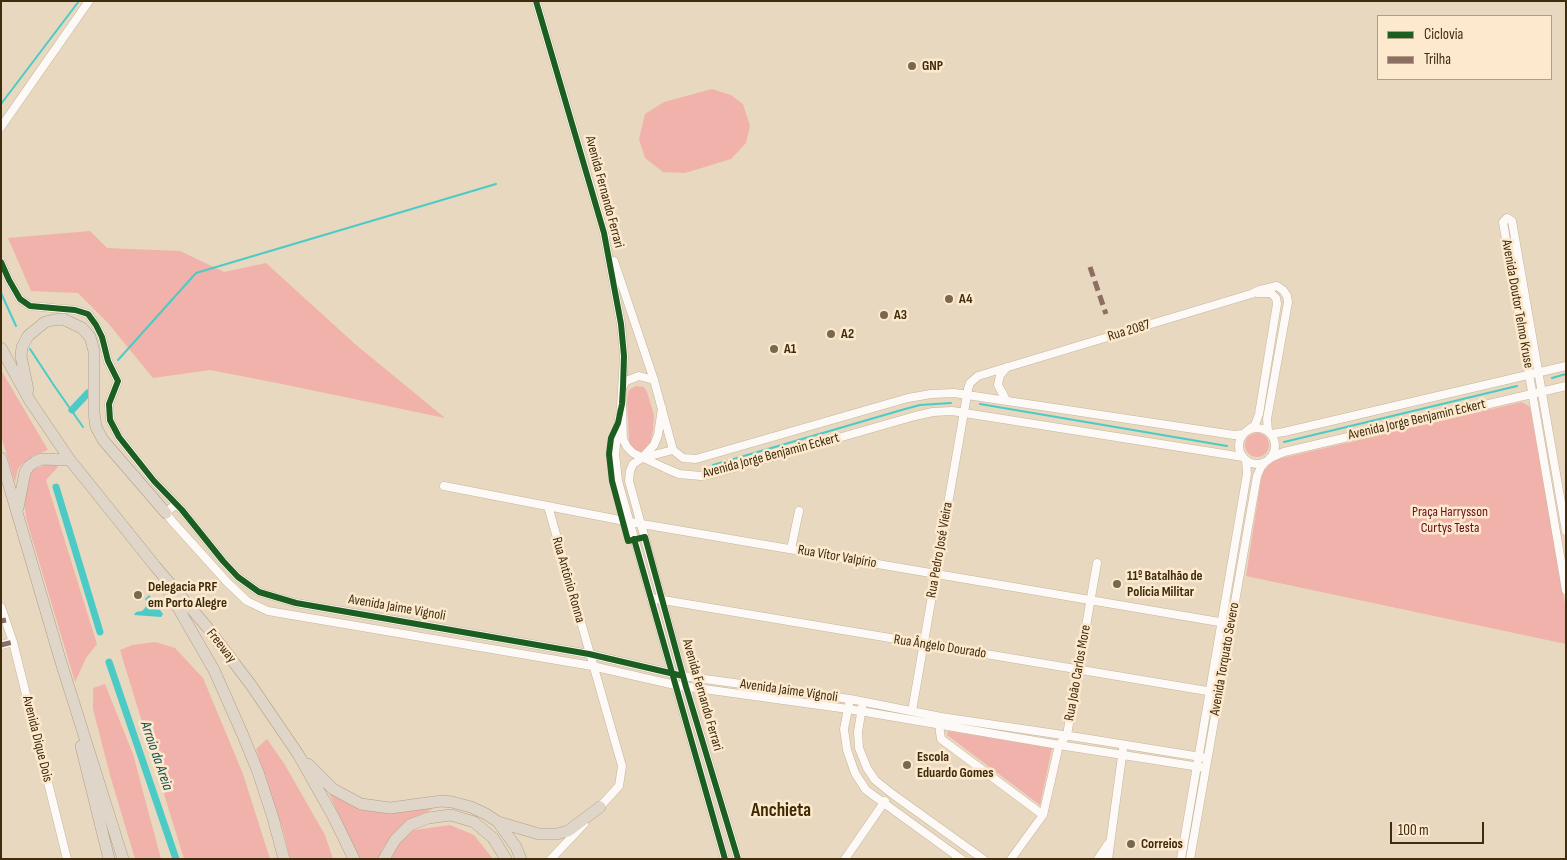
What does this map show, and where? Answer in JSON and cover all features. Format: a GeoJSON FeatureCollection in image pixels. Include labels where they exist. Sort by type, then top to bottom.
{"type":"FeatureCollection","features":[{"type":"Feature","properties":{"kind":"highway"},"geometry":{"type":"LineString","coordinates":[[30,401],[21,356],[22,347],[28,336],[45,322],[54,320],[64,319],[82,328],[90,337],[94,350],[94,413],[96,427],[103,440],[166,513]]}},
{"type":"Feature","properties":{"kind":"highway","name":"Freeway"},"geometry":{"type":"LineString","coordinates":[[1,348],[30,401],[70,460],[154,566],[207,627],[246,678],[298,754],[333,816],[354,859]]}},
{"type":"Feature","properties":{"kind":"highway"},"geometry":{"type":"LineString","coordinates":[[1,458],[60,659],[124,859]]}},
{"type":"Feature","properties":{"kind":"highway"},"geometry":{"type":"LineString","coordinates":[[17,512],[24,472],[29,466],[42,459],[70,460]]}},
{"type":"Feature","properties":{"kind":"highway"},"geometry":{"type":"LineString","coordinates":[[154,566],[226,694],[258,772],[284,859]]}},
{"type":"Feature","properties":{"kind":"highway"},"geometry":{"type":"LineString","coordinates":[[60,659],[109,859]]}},
{"type":"Feature","properties":{"kind":"highway"},"geometry":{"type":"LineString","coordinates":[[298,754],[333,789],[361,804],[390,808],[442,801],[452,802],[471,807],[498,822],[539,834],[557,834],[568,831],[600,807]]}},
{"type":"Feature","properties":{"kind":"highway"},"geometry":{"type":"LineString","coordinates":[[384,859],[395,840],[410,825],[428,818],[451,815],[474,822],[493,838],[506,859]]}},
{"type":"Feature","properties":{"kind":"highway"},"geometry":{"type":"LineString","coordinates":[[498,822],[516,846],[521,859]]}},
{"type":"Feature","properties":{"kind":"street"},"geometry":{"type":"LineString","coordinates":[[1,127],[89,1]]}},
{"type":"Feature","properties":{"kind":"street","name":"Avenida Fernando Ferrari"},"geometry":{"type":"LineString","coordinates":[[536,1],[604,233],[654,380],[673,450]]}},
{"type":"Feature","properties":{"kind":"street","name":"Avenida Doutor Telmo Kruse"},"geometry":{"type":"LineString","coordinates":[[1566,531],[1512,221],[1507,218],[1503,222],[1532,394],[1564,564],[1566,590]]}},
{"type":"Feature","properties":{"kind":"street","name":"Avenida Fernando Ferrari"},"geometry":{"type":"LineString","coordinates":[[604,233],[621,324],[624,356],[622,404],[615,454],[618,481],[725,859]]}},
{"type":"Feature","properties":{"kind":"street","name":"Avenida Jaime Vignoli"},"geometry":{"type":"LineString","coordinates":[[1,262],[20,299],[30,306],[75,310],[88,314],[102,337],[108,361],[118,381],[109,404],[110,420],[119,437],[154,481],[177,505],[228,566],[238,577],[259,592],[296,603],[589,654],[672,674],[863,702],[912,711],[940,721],[1058,745],[1206,768]]}},
{"type":"Feature","properties":{"kind":"street","name":"Rua 2087"},"geometry":{"type":"LineString","coordinates":[[968,391],[970,383],[978,376],[1277,286],[1283,290],[1288,302],[1267,419],[1269,433]]}},
{"type":"Feature","properties":{"kind":"street"},"geometry":{"type":"LineString","coordinates":[[1246,432],[1259,428],[1269,433],[1275,444],[1275,449],[1268,460],[1255,464],[1244,459],[1239,445],[1240,439],[1246,432],[1255,425],[1259,414],[1277,304],[1276,298],[1272,293],[1251,294]]}},
{"type":"Feature","properties":{"kind":"street","name":"Avenida Jorge Benjamin Eckert"},"geometry":{"type":"LineString","coordinates":[[1269,433],[1294,430],[1566,366]]}},
{"type":"Feature","properties":{"kind":"street"},"geometry":{"type":"LineString","coordinates":[[1006,400],[998,385],[1000,375],[1007,367]]}},
{"type":"Feature","properties":{"kind":"street"},"geometry":{"type":"LineString","coordinates":[[623,387],[626,381],[638,376],[654,380]]}},
{"type":"Feature","properties":{"kind":"street","name":"Avenida Jorge Benjamin Eckert"},"geometry":{"type":"LineString","coordinates":[[1268,460],[1284,452],[1566,386]]}},
{"type":"Feature","properties":{"kind":"street","name":"Avenida Jorge Benjamin Eckert"},"geometry":{"type":"LineString","coordinates":[[673,450],[683,458],[696,459],[908,398],[968,391],[1006,400],[1234,436],[1246,432]]}},
{"type":"Feature","properties":{"kind":"street","name":"Rua Pedro José Vieira"},"geometry":{"type":"LineString","coordinates":[[912,711],[968,391]]}},
{"type":"Feature","properties":{"kind":"street"},"geometry":{"type":"LineString","coordinates":[[622,404],[624,438],[627,447],[633,453],[642,458],[673,450]]}},
{"type":"Feature","properties":{"kind":"street","name":"Avenida Fernando Ferrari"},"geometry":{"type":"LineString","coordinates":[[662,408],[658,434],[654,445],[642,458],[633,464],[630,470],[629,481],[683,676],[738,859]]}},
{"type":"Feature","properties":{"kind":"street","name":"Avenida Jorge Benjamin Eckert"},"geometry":{"type":"LineString","coordinates":[[642,458],[679,474],[701,476],[915,416],[933,412],[952,411],[1244,459]]}},
{"type":"Feature","properties":{"kind":"street","name":"Avenida Torquato Severo"},"geometry":{"type":"LineString","coordinates":[[1181,859],[1247,474],[1244,459]]}},
{"type":"Feature","properties":{"kind":"street","name":"Avenida Torquato Severo"},"geometry":{"type":"LineString","coordinates":[[1190,859],[1257,476],[1261,466],[1268,460]]}},
{"type":"Feature","properties":{"kind":"street","name":"Rua Vítor Valpírio"},"geometry":{"type":"LineString","coordinates":[[444,486],[641,524],[1231,624]]}},
{"type":"Feature","properties":{"kind":"street"},"geometry":{"type":"LineString","coordinates":[[166,513],[177,505]]}},
{"type":"Feature","properties":{"kind":"street","name":"Rua Antônio Ronna"},"geometry":{"type":"LineString","coordinates":[[548,506],[622,766],[619,786],[551,859]]}},
{"type":"Feature","properties":{"kind":"street"},"geometry":{"type":"LineString","coordinates":[[791,550],[799,511]]}},
{"type":"Feature","properties":{"kind":"street","name":"Avenida Jaime Vignoli"},"geometry":{"type":"LineString","coordinates":[[166,513],[226,582],[247,601],[268,610],[592,666],[675,685],[940,721],[1067,735],[1208,758]]}},
{"type":"Feature","properties":{"kind":"street"},"geometry":{"type":"LineString","coordinates":[[175,524],[186,516]]}},
{"type":"Feature","properties":{"kind":"street","name":"Rua João Carlos More"},"geometry":{"type":"LineString","coordinates":[[1058,745],[1067,735],[1097,563]]}},
{"type":"Feature","properties":{"kind":"street","name":"Rua Ângelo Dourado"},"geometry":{"type":"LineString","coordinates":[[651,598],[1219,693]]}},
{"type":"Feature","properties":{"kind":"street"},"geometry":{"type":"LineString","coordinates":[[657,620],[656,617],[662,600]]}},
{"type":"Feature","properties":{"kind":"street","name":"Avenida Dique Dois"},"geometry":{"type":"LineString","coordinates":[[1,607],[13,642],[67,859]]}},
{"type":"Feature","properties":{"kind":"street"},"geometry":{"type":"LineString","coordinates":[[350,624],[352,612]]}},
{"type":"Feature","properties":{"kind":"street"},"geometry":{"type":"LineString","coordinates":[[1,645],[13,642]]}},
{"type":"Feature","properties":{"kind":"street"},"geometry":{"type":"LineString","coordinates":[[850,700],[844,730],[847,750],[855,772],[866,790],[961,859]]}},
{"type":"Feature","properties":{"kind":"street"},"geometry":{"type":"LineString","coordinates":[[863,702],[858,732],[859,748],[867,768],[875,780],[983,859]]}},
{"type":"Feature","properties":{"kind":"street"},"geometry":{"type":"LineString","coordinates":[[940,721],[941,739],[1043,816]]}},
{"type":"Feature","properties":{"kind":"street"},"geometry":{"type":"LineString","coordinates":[[1011,859],[1043,816],[1058,745]]}},
{"type":"Feature","properties":{"kind":"street"},"geometry":{"type":"LineString","coordinates":[[1108,859],[1124,745]]}},
{"type":"Feature","properties":{"kind":"street"},"geometry":{"type":"LineString","coordinates":[[845,859],[891,793]]}},
{"type":"Feature","properties":{"kind":"street"},"geometry":{"type":"LineString","coordinates":[[710,809],[722,805]]}},
{"type":"Feature","properties":{"kind":"street"},"geometry":{"type":"LineString","coordinates":[[1187,824],[1196,826]]}},
{"type":"Feature","properties":{"kind":"street"},"geometry":{"type":"LineString","coordinates":[[1098,859],[1109,843]]}},
{"type":"Feature","properties":{"kind":"green space"},"geometry":{"type":"Polygon","coordinates":[[[712,89],[731,95],[743,104],[750,126],[746,143],[731,159],[685,173],[663,172],[645,158],[639,139],[645,114],[664,102],[712,89]]]}},
{"type":"Feature","properties":{"kind":"green space"},"geometry":{"type":"Polygon","coordinates":[[[90,231],[107,248],[180,251],[224,272],[266,263],[355,344],[445,418],[210,370],[153,378],[108,323],[78,293],[31,291],[8,238],[90,231]]]}},
{"type":"Feature","properties":{"kind":"green space"},"geometry":{"type":"Polygon","coordinates":[[[1,370],[48,450],[33,456],[23,463],[18,469],[15,482],[1,436],[1,370]]]}},
{"type":"Feature","properties":{"kind":"green space"},"geometry":{"type":"Polygon","coordinates":[[[636,386],[644,387],[654,415],[650,444],[643,452],[635,451],[629,444],[627,399],[629,390],[636,386]]]}},
{"type":"Feature","properties":{"kind":"green space","name":"Praça Harrysson Curtys Testa"},"geometry":{"type":"Polygon","coordinates":[[[1522,402],[1530,407],[1566,609],[1566,644],[1246,576],[1262,473],[1270,464],[1278,459],[1522,402]]]}},
{"type":"Feature","properties":{"kind":"green space"},"geometry":{"type":"Polygon","coordinates":[[[1257,433],[1262,434],[1268,440],[1268,450],[1262,456],[1257,457],[1252,456],[1246,450],[1245,445],[1246,440],[1252,434],[1257,433]]]}},
{"type":"Feature","properties":{"kind":"green space"},"geometry":{"type":"Polygon","coordinates":[[[46,464],[54,464],[58,467],[46,480],[97,644],[86,658],[75,682],[26,518],[24,500],[29,472],[46,464]]]}},
{"type":"Feature","properties":{"kind":"green space"},"geometry":{"type":"Polygon","coordinates":[[[155,642],[175,648],[203,678],[243,774],[270,859],[184,859],[120,650],[132,645],[155,642]]]}},
{"type":"Feature","properties":{"kind":"green space"},"geometry":{"type":"Polygon","coordinates":[[[105,684],[133,754],[161,859],[135,859],[93,709],[93,688],[105,684]]]}},
{"type":"Feature","properties":{"kind":"green space"},"geometry":{"type":"Polygon","coordinates":[[[948,731],[1052,748],[1040,805],[947,735],[948,731]]]}},
{"type":"Feature","properties":{"kind":"green space"},"geometry":{"type":"Polygon","coordinates":[[[267,739],[285,765],[325,835],[333,859],[290,859],[284,833],[256,749],[267,739]]]}},
{"type":"Feature","properties":{"kind":"green space"},"geometry":{"type":"Polygon","coordinates":[[[329,793],[389,813],[434,808],[401,826],[382,849],[380,859],[358,859],[329,793]]]}},
{"type":"Feature","properties":{"kind":"green space"},"geometry":{"type":"Polygon","coordinates":[[[450,825],[474,835],[493,859],[389,859],[398,843],[414,830],[450,825]]]}},
{"type":"Feature","properties":{"kind":"water"},"geometry":{"type":"Polygon","coordinates":[[[149,595],[163,614],[161,617],[134,615],[145,608],[147,603],[145,599],[149,595]]]}},
{"type":"Feature","properties":{"kind":"waterway","name":"Arroio da Areia"},"geometry":{"type":"LineString","coordinates":[[1,104],[79,1]]}},
{"type":"Feature","properties":{"kind":"waterway"},"geometry":{"type":"LineString","coordinates":[[118,360],[196,273],[496,184]]}},
{"type":"Feature","properties":{"kind":"waterway","name":"Arroio da Areia"},"geometry":{"type":"LineString","coordinates":[[1,293],[16,326]]}},
{"type":"Feature","properties":{"kind":"waterway","name":"Arroio da Areia"},"geometry":{"type":"LineString","coordinates":[[30,349],[83,427]]}},
{"type":"Feature","properties":{"kind":"waterway"},"geometry":{"type":"LineString","coordinates":[[1552,378],[1566,374]]}},
{"type":"Feature","properties":{"kind":"waterway"},"geometry":{"type":"LineString","coordinates":[[1284,442],[1517,386]]}},
{"type":"Feature","properties":{"kind":"waterway"},"geometry":{"type":"LineString","coordinates":[[72,410],[88,393]]}},
{"type":"Feature","properties":{"kind":"waterway"},"geometry":{"type":"LineString","coordinates":[[713,465],[920,405],[951,403]]}},
{"type":"Feature","properties":{"kind":"waterway"},"geometry":{"type":"LineString","coordinates":[[980,404],[1227,446]]}},
{"type":"Feature","properties":{"kind":"waterway","name":"Arroio da Areia"},"geometry":{"type":"LineString","coordinates":[[56,487],[100,632]]}},
{"type":"Feature","properties":{"kind":"waterway","name":"Arroio da Areia"},"geometry":{"type":"LineString","coordinates":[[109,662],[176,859]]}},
{"type":"Feature","properties":{"kind":"marked path"},"geometry":{"type":"LineString","coordinates":[[1090,267],[1106,314]]}},
{"type":"Feature","properties":{"kind":"marked path"},"geometry":{"type":"LineString","coordinates":[[1,621],[6,620]]}},
{"type":"Feature","properties":{"kind":"marked path"},"geometry":{"type":"LineString","coordinates":[[1,645],[13,642]]}},
{"type":"Feature","properties":{"kind":"cycle path"},"geometry":{"type":"LineString","coordinates":[[536,1],[604,233],[621,324],[624,356],[623,387],[622,404],[618,423],[611,438],[609,454],[612,481],[628,541],[645,537],[686,687],[738,859]]}},
{"type":"Feature","properties":{"kind":"cycle path"},"geometry":{"type":"LineString","coordinates":[[1,262],[20,299],[30,306],[75,310],[88,314],[102,337],[108,361],[118,381],[109,404],[110,420],[119,437],[223,561],[238,577],[259,592],[296,603],[589,654],[683,676]]}},
{"type":"Feature","properties":{"kind":"cycle path"},"geometry":{"type":"LineString","coordinates":[[634,539],[725,859]]}},
{"type":"Feature","properties":{"kind":"place","name":"GNP"},"geometry":{"type":"Point","coordinates":[912,66]}},
{"type":"Feature","properties":{"kind":"place","name":"A4"},"geometry":{"type":"Point","coordinates":[949,299]}},
{"type":"Feature","properties":{"kind":"place","name":"A3"},"geometry":{"type":"Point","coordinates":[884,315]}},
{"type":"Feature","properties":{"kind":"place","name":"A2"},"geometry":{"type":"Point","coordinates":[831,334]}},
{"type":"Feature","properties":{"kind":"place","name":"A1"},"geometry":{"type":"Point","coordinates":[774,349]}},
{"type":"Feature","properties":{"kind":"place","name":"11º Batalhão de Polícia Militar"},"geometry":{"type":"Point","coordinates":[1117,584]}},
{"type":"Feature","properties":{"kind":"place","name":"Delegacia PRF em Porto Alegre"},"geometry":{"type":"Point","coordinates":[138,595]}},
{"type":"Feature","properties":{"kind":"place","name":"Escola Eduardo Gomes"},"geometry":{"type":"Point","coordinates":[907,765]}},
{"type":"Feature","properties":{"kind":"place","name":"Correios"},"geometry":{"type":"Point","coordinates":[1131,844]}},
{"type":"Feature","properties":{"kind":"district","name":"Anchieta"},"geometry":{"type":"Point","coordinates":[781,811]}}]}
